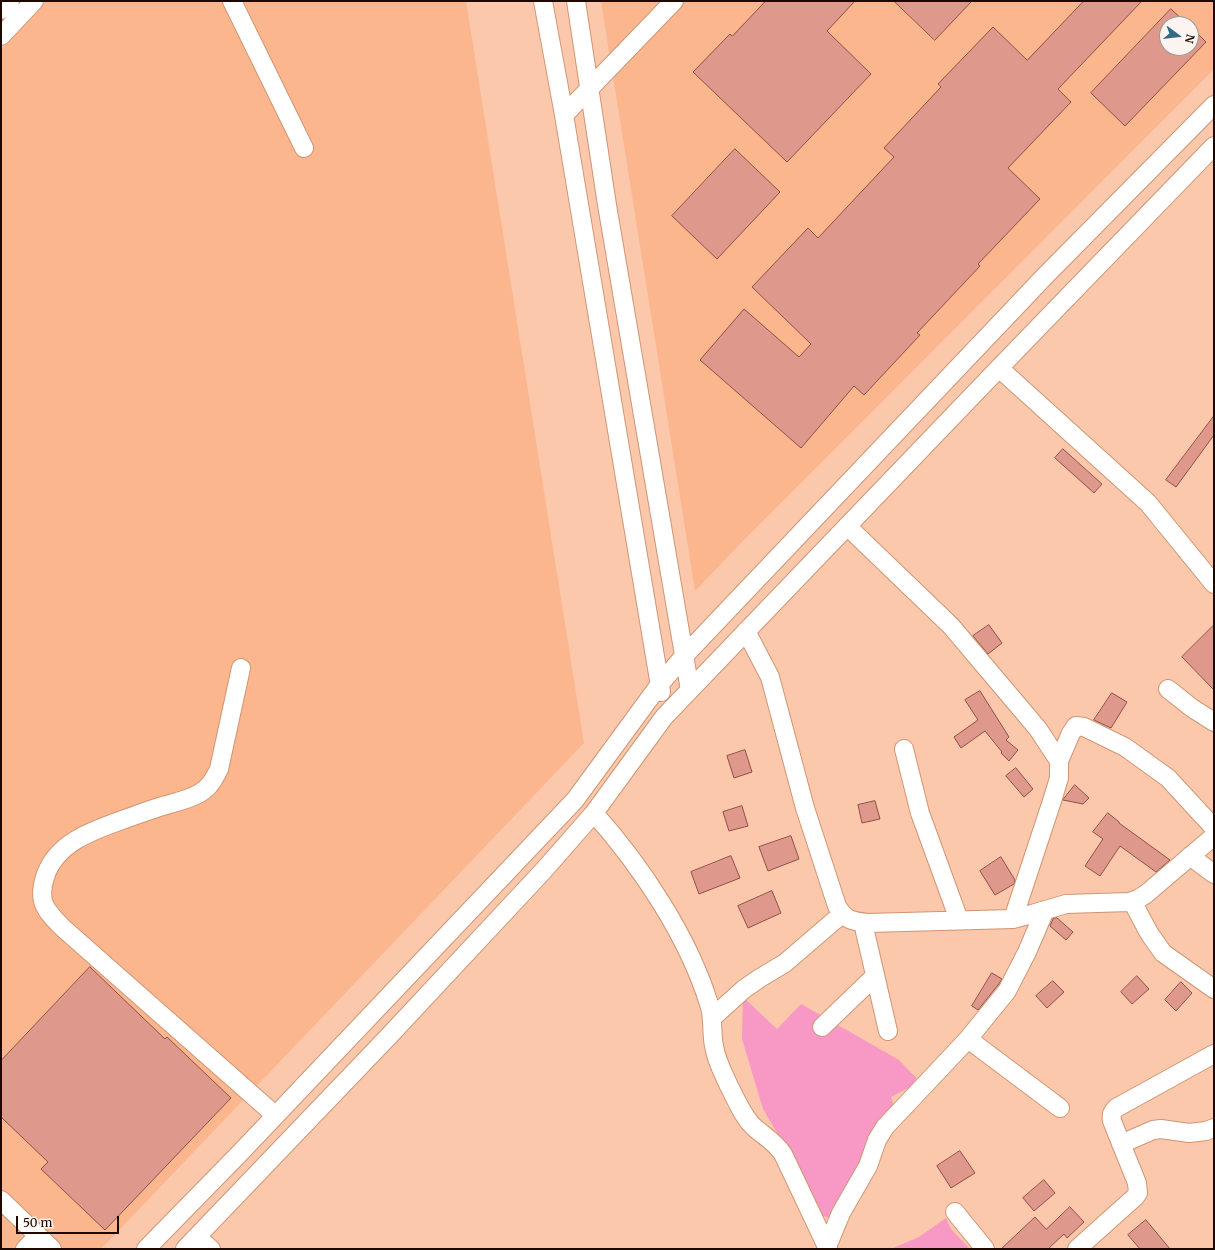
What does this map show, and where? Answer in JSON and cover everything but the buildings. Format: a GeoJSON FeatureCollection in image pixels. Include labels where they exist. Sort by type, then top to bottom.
{"type":"FeatureCollection","features":[{"type":"Feature","properties":{"kind":"street"},"geometry":{"type":"LineString","coordinates":[[1,10],[10,1]]}},
{"type":"Feature","properties":{"kind":"street"},"geometry":{"type":"LineString","coordinates":[[1,36],[34,1]]}},
{"type":"Feature","properties":{"kind":"street"},"geometry":{"type":"LineString","coordinates":[[232,1],[304,148]]}},
{"type":"Feature","properties":{"kind":"street"},"geometry":{"type":"LineString","coordinates":[[543,1],[564,115],[660,684],[664,717]]}},
{"type":"Feature","properties":{"kind":"street"},"geometry":{"type":"LineString","coordinates":[[576,1],[607,204],[690,690]]}},
{"type":"Feature","properties":{"kind":"street"},"geometry":{"type":"LineString","coordinates":[[564,115],[674,1]]}},
{"type":"Feature","properties":{"kind":"street"},"geometry":{"type":"LineString","coordinates":[[146,1249],[575,800],[660,684],[684,656],[1045,276],[1214,105]]}},
{"type":"Feature","properties":{"kind":"street"},"geometry":{"type":"LineString","coordinates":[[210,1249],[191,1243],[506,912],[594,813],[664,717],[1214,146]]}},
{"type":"Feature","properties":{"kind":"street"},"geometry":{"type":"LineString","coordinates":[[999,368],[1148,503],[1214,584]]}},
{"type":"Feature","properties":{"kind":"street"},"geometry":{"type":"LineString","coordinates":[[847,526],[951,626],[1038,729],[1059,761]]}},
{"type":"Feature","properties":{"kind":"street"},"geometry":{"type":"LineString","coordinates":[[746,631],[770,677],[805,808],[836,906],[847,919],[862,923],[1013,919],[1074,903],[1121,903],[1132,901],[1146,894],[1214,836]]}},
{"type":"Feature","properties":{"kind":"street"},"geometry":{"type":"LineString","coordinates":[[241,668],[219,769],[212,783],[200,793],[94,830],[67,846],[58,854],[47,870],[42,888],[43,901],[47,911],[63,928],[275,1115]]}},
{"type":"Feature","properties":{"kind":"street"},"geometry":{"type":"LineString","coordinates":[[1168,689],[1192,708],[1214,722]]}},
{"type":"Feature","properties":{"kind":"street"},"geometry":{"type":"LineString","coordinates":[[1013,919],[1059,778],[1059,761],[1071,733],[1076,726],[1084,727],[1125,747],[1168,778],[1214,828]]}},
{"type":"Feature","properties":{"kind":"street"},"geometry":{"type":"LineString","coordinates":[[904,749],[920,813],[959,920]]}},
{"type":"Feature","properties":{"kind":"street"},"geometry":{"type":"LineString","coordinates":[[594,813],[614,836],[665,908],[696,971],[709,1004],[712,1017],[714,1046],[721,1068],[730,1087],[749,1121],[754,1127],[773,1141],[782,1154],[827,1248]]}},
{"type":"Feature","properties":{"kind":"street"},"geometry":{"type":"LineString","coordinates":[[1190,856],[1214,874]]}},
{"type":"Feature","properties":{"kind":"street"},"geometry":{"type":"LineString","coordinates":[[1132,901],[1149,933],[1164,953],[1214,989]]}},
{"type":"Feature","properties":{"kind":"street"},"geometry":{"type":"LineString","coordinates":[[827,1248],[841,1213],[868,1166],[877,1140],[885,1127],[968,1039],[998,1003],[1014,980],[1045,910]]}},
{"type":"Feature","properties":{"kind":"street"},"geometry":{"type":"LineString","coordinates":[[712,1017],[744,989],[785,963],[842,914]]}},
{"type":"Feature","properties":{"kind":"street"},"geometry":{"type":"LineString","coordinates":[[862,923],[888,1031]]}},
{"type":"Feature","properties":{"kind":"street"},"geometry":{"type":"LineString","coordinates":[[822,1027],[875,976]]}},
{"type":"Feature","properties":{"kind":"street"},"geometry":{"type":"LineString","coordinates":[[968,1039],[1060,1108]]}},
{"type":"Feature","properties":{"kind":"street"},"geometry":{"type":"LineString","coordinates":[[1077,1249],[1138,1193],[1138,1183],[1112,1120],[1112,1112],[1116,1108],[1214,1054]]}},
{"type":"Feature","properties":{"kind":"street"},"geometry":{"type":"LineString","coordinates":[[1122,1144],[1153,1130],[1189,1133],[1214,1128]]}},
{"type":"Feature","properties":{"kind":"street"},"geometry":{"type":"LineString","coordinates":[[1,1200],[52,1249]]}},
{"type":"Feature","properties":{"kind":"street"},"geometry":{"type":"LineString","coordinates":[[955,1212],[985,1249]]}},
{"type":"Feature","properties":{"kind":"street"},"geometry":{"type":"LineString","coordinates":[[25,1249],[38,1236]]}},
{"type":"Feature","properties":{"kind":"shaded area"},"geometry":{"type":"Polygon","coordinates":[[[46,1],[466,1],[584,743],[101,1249],[1,1249],[1,49],[46,1]]]}},
{"type":"Feature","properties":{"kind":"shaded area"},"geometry":{"type":"Polygon","coordinates":[[[601,1],[1214,1],[1214,69],[741,543],[695,591],[601,1]]]}},
{"type":"Feature","properties":{"kind":"shaded area"},"geometry":{"type":"Polygon","coordinates":[[[743,997],[777,1029],[801,1004],[899,1060],[920,1082],[891,1097],[897,1115],[832,1219],[817,1214],[776,1131],[763,1109],[742,1039],[743,997]]]}},
{"type":"Feature","properties":{"kind":"shaded area"},"geometry":{"type":"Polygon","coordinates":[[[946,1218],[951,1229],[970,1249],[891,1249],[919,1237],[946,1218]]]}}]}
